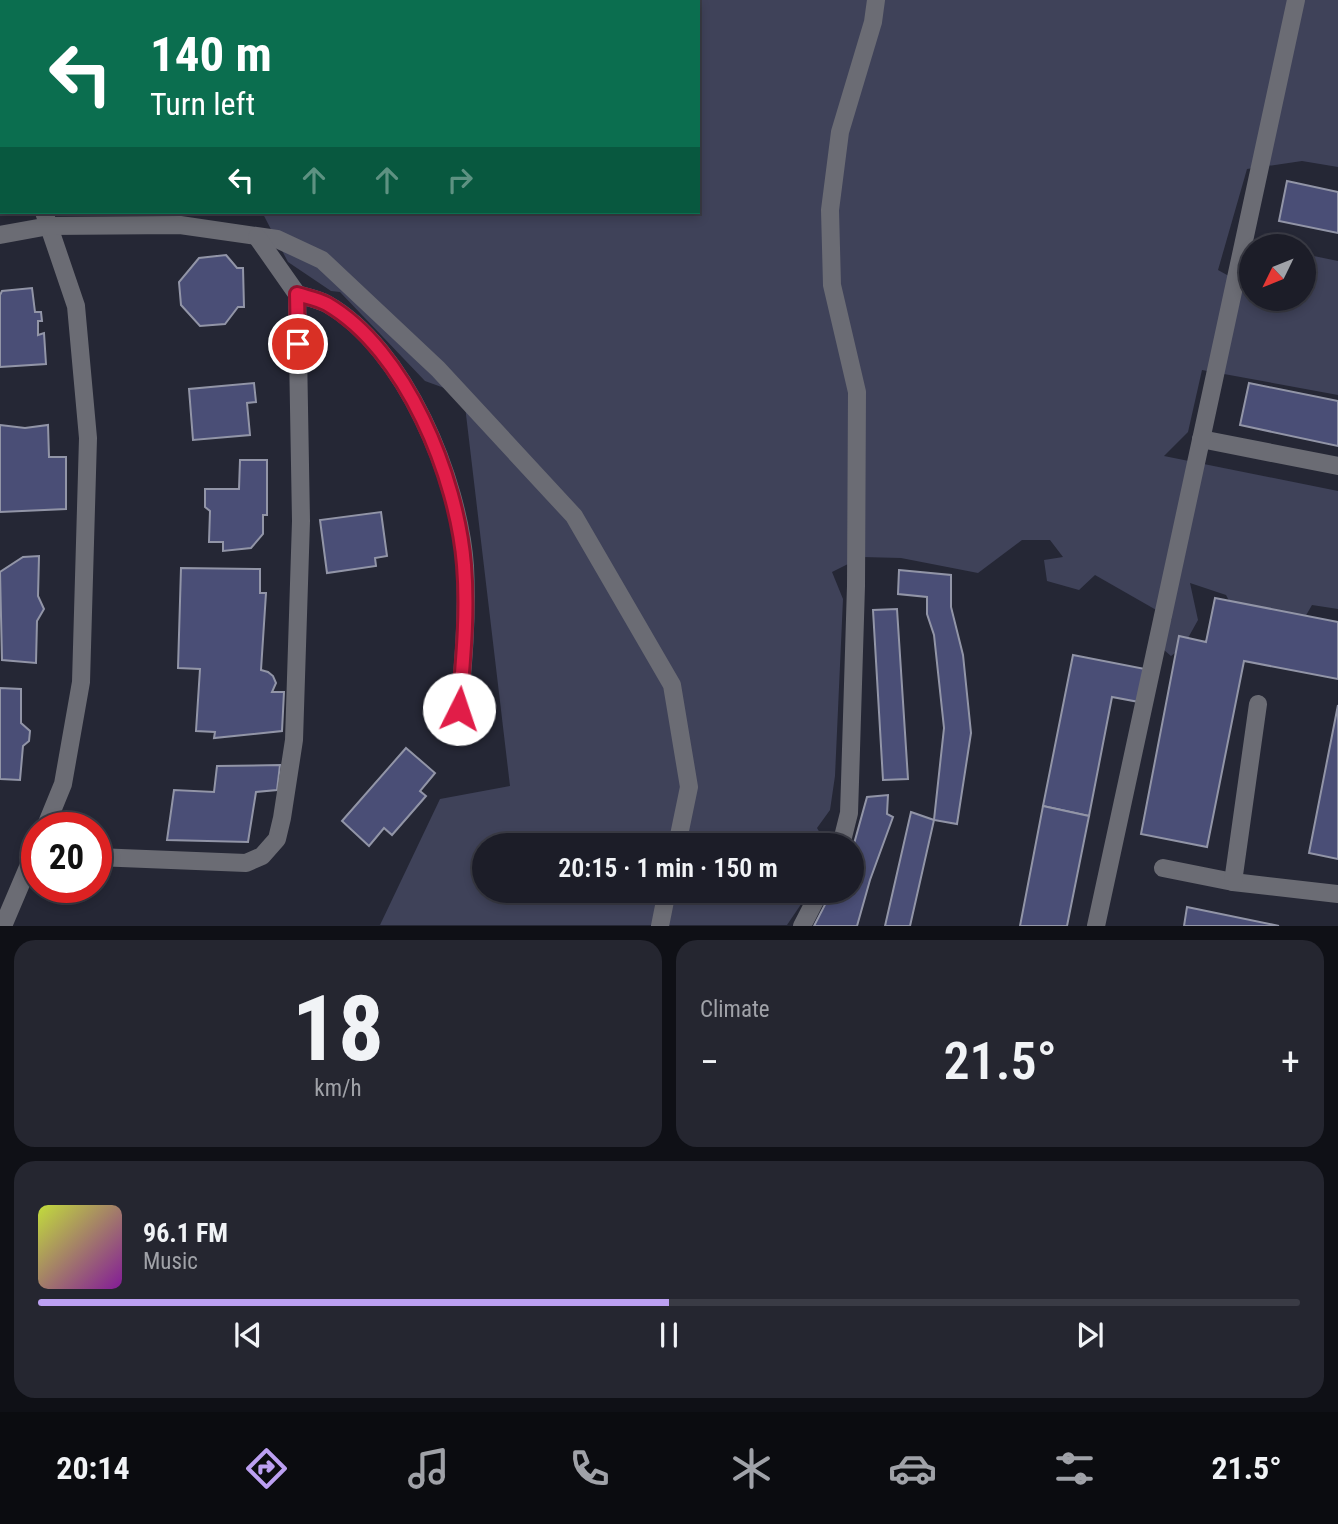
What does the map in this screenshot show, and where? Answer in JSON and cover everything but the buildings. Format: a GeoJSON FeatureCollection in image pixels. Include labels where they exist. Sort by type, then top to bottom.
{"type":"FeatureCollection","features":[{"type":"Feature","properties":{"kind":"lane"},"geometry":{"type":"LineString","coordinates":[[844,833],[849,813],[856,586],[857,392],[832,285],[830,210],[840,132],[873,22],[876,0]]}},
{"type":"Feature","properties":{"kind":"lane"},"geometry":{"type":"LineString","coordinates":[[1096,926],[1296,0]]}},
{"type":"Feature","properties":{"kind":"lane"},"geometry":{"type":"LineString","coordinates":[[46,219],[76,306],[88,438],[81,682],[63,784],[51,812]]}},
{"type":"Feature","properties":{"kind":"lane"},"geometry":{"type":"LineString","coordinates":[[0,235],[46,219],[180,225],[276,239],[322,260],[438,369],[574,516],[671,685],[689,787],[679,833]]}},
{"type":"Feature","properties":{"kind":"lane"},"geometry":{"type":"LineString","coordinates":[[112,858],[246,863],[262,856],[277,839],[294,740],[301,521],[297,294],[257,237]]}},
{"type":"Feature","properties":{"kind":"lane"},"geometry":{"type":"LineString","coordinates":[[297,294],[326,303],[354,324],[388,359],[420,414],[442,463],[464,564],[466,619],[457,732]]}},
{"type":"Feature","properties":{"kind":"lane"},"geometry":{"type":"LineString","coordinates":[[1201,439],[1338,466]]}},
{"type":"Feature","properties":{"kind":"lane"},"geometry":{"type":"LineString","coordinates":[[1233,882],[1258,704]]}},
{"type":"Feature","properties":{"kind":"lane"},"geometry":{"type":"LineString","coordinates":[[1163,868],[1233,882],[1338,894]]}},
{"type":"Feature","properties":{"kind":"lane"},"geometry":{"type":"LineString","coordinates":[[3,926],[21,886]]}},
{"type":"Feature","properties":{"kind":"lane"},"geometry":{"type":"LineString","coordinates":[[660,926],[665,903]]}},
{"type":"Feature","properties":{"kind":"lane"},"geometry":{"type":"LineString","coordinates":[[802,926],[814,903]]}},
{"type":"Feature","properties":{"kind":"shaded area"},"geometry":{"type":"Polygon","coordinates":[[[700,0],[1338,0],[1338,167],[1302,161],[1247,169],[1218,270],[1239,282],[1239,312],[1316,312],[1316,256],[1338,261],[1338,395],[1202,370],[1188,432],[1164,456],[1338,491],[1338,609],[1312,605],[1287,648],[1244,629],[1226,595],[1190,583],[1198,620],[1183,647],[1171,656],[1149,637],[1172,619],[1095,575],[1079,590],[1047,581],[1044,560],[1063,557],[1050,540],[1022,540],[978,573],[901,558],[862,557],[832,572],[843,599],[835,776],[830,810],[817,828],[820,833],[472,833],[472,903],[802,903],[787,925],[380,925],[440,799],[510,786],[465,406],[447,389],[425,381],[340,292],[331,291],[288,262],[263,214],[700,214],[700,0]]]}},
{"type":"Feature","properties":{"kind":"route"},"geometry":{"type":"LineString","coordinates":[[298,344],[297,294],[326,303],[354,324],[388,359],[420,414],[442,463],[464,564],[466,619],[459,709]]}}]}
